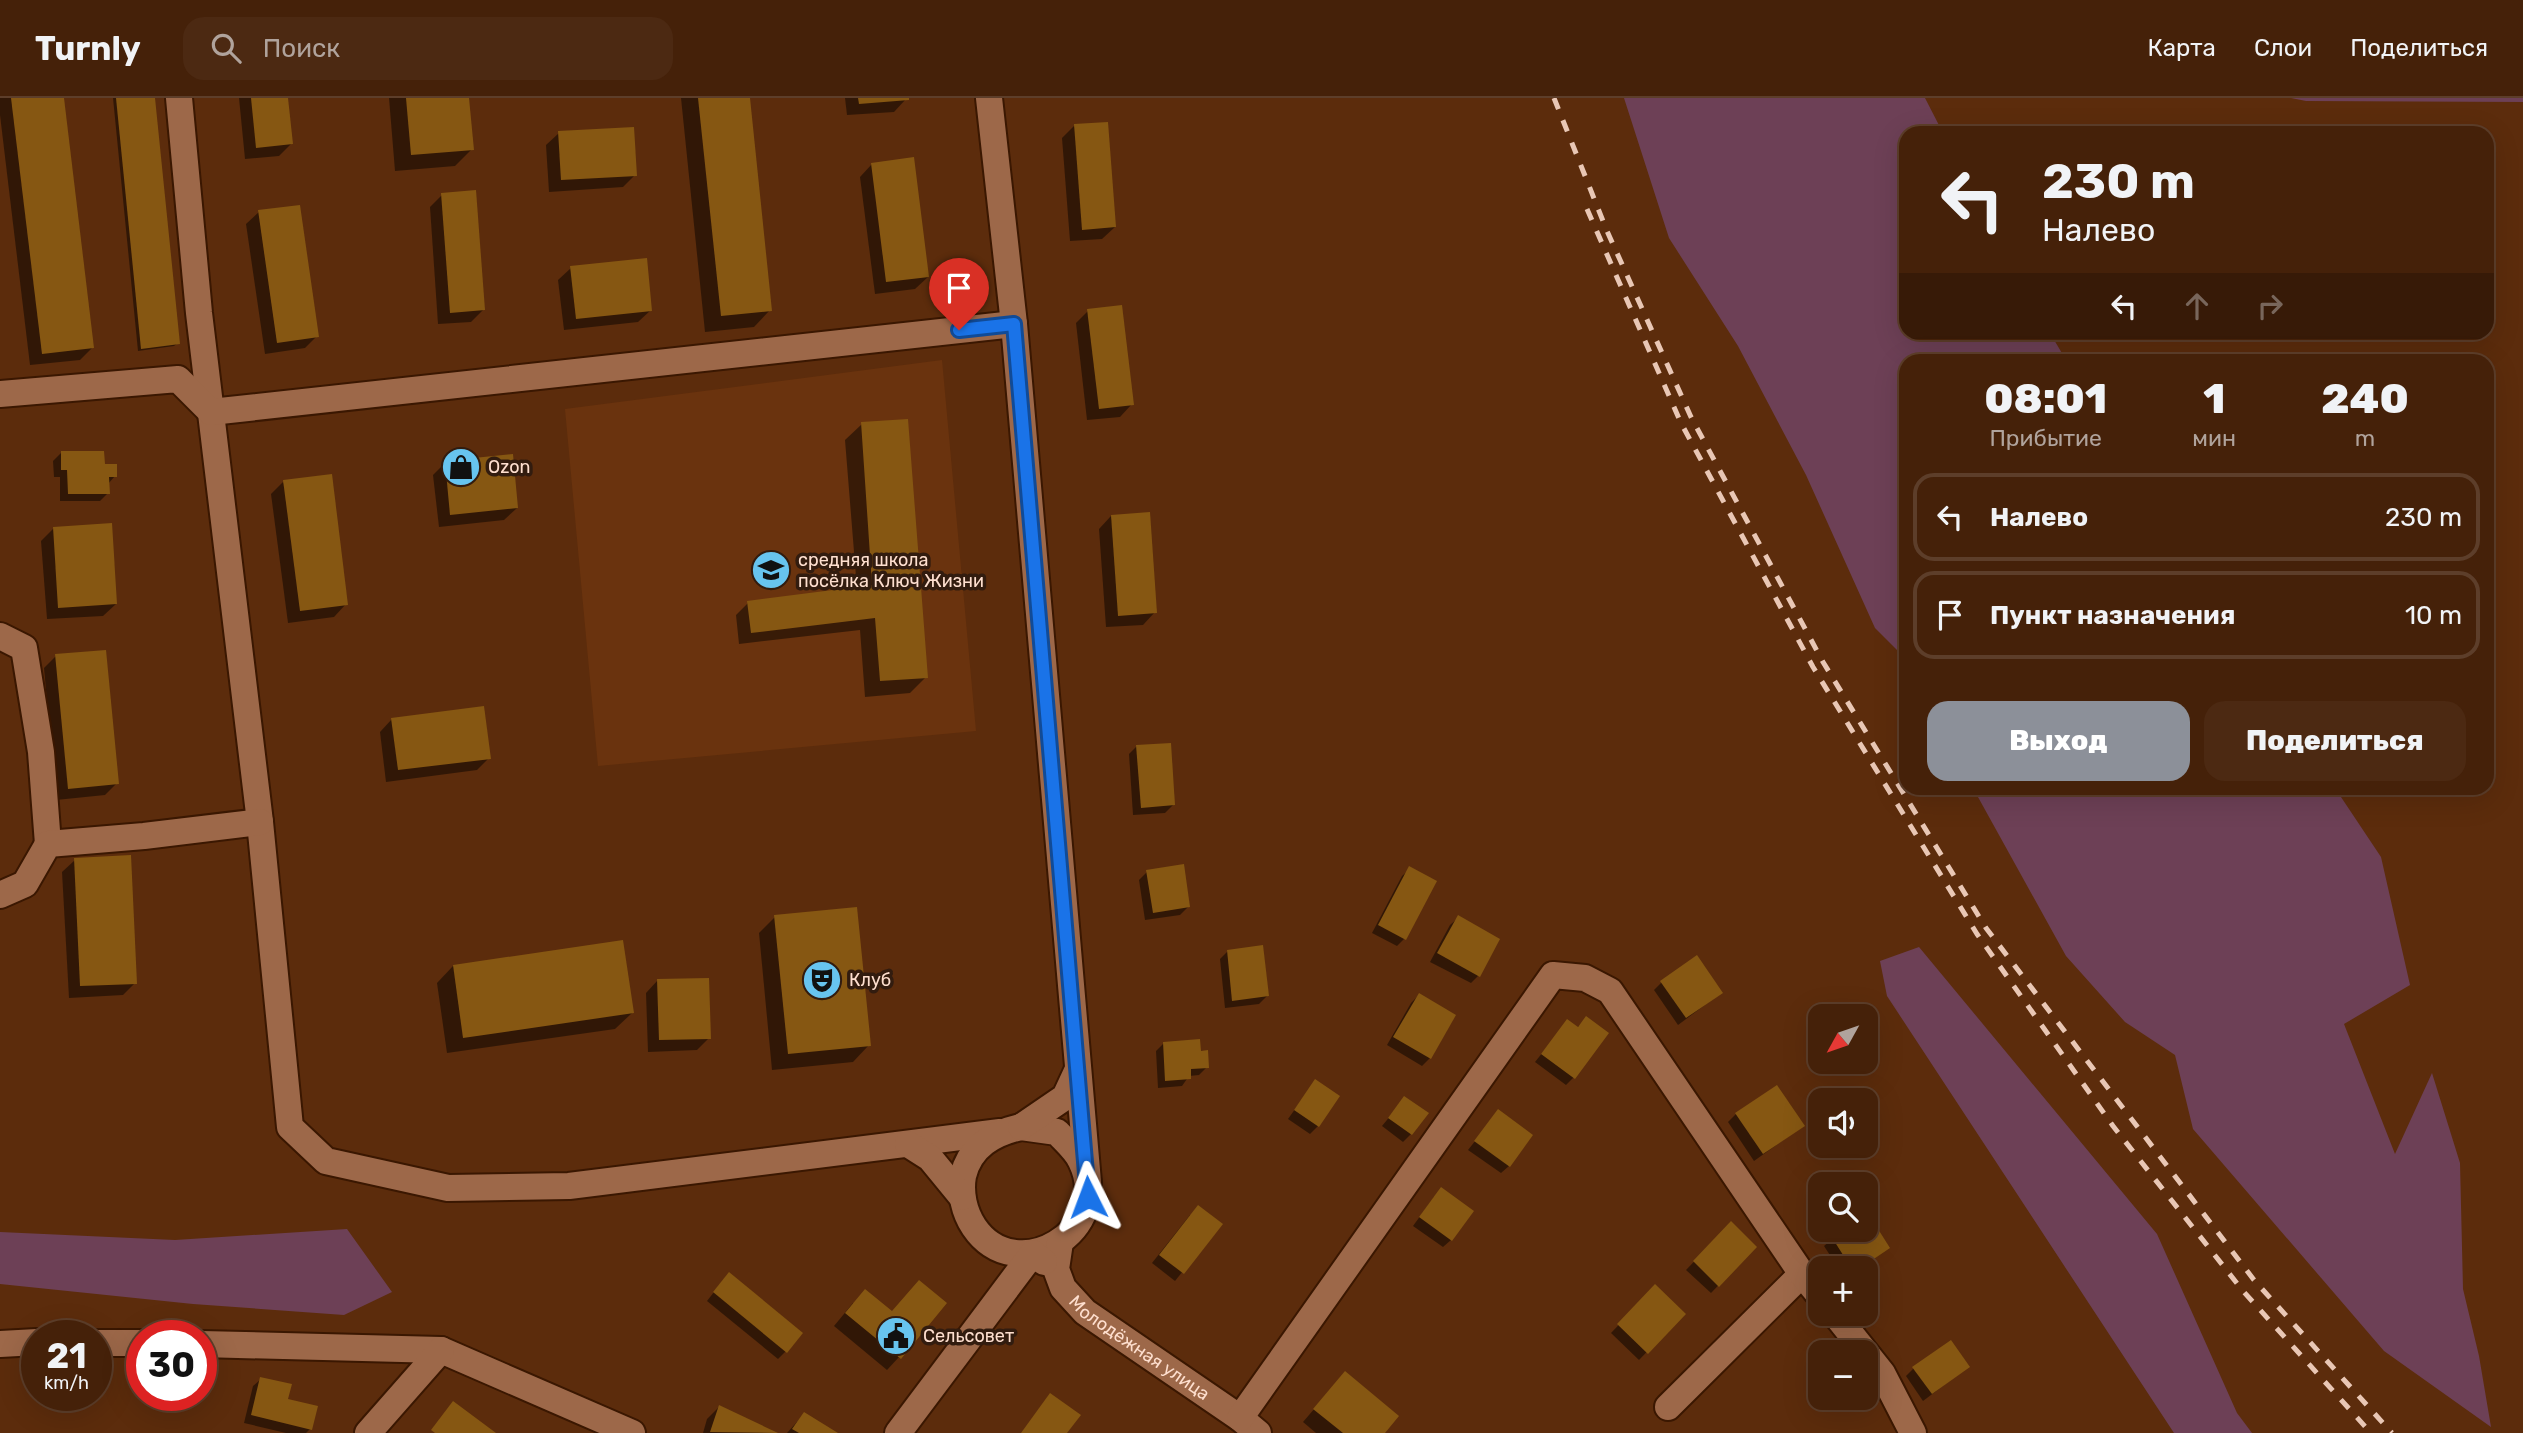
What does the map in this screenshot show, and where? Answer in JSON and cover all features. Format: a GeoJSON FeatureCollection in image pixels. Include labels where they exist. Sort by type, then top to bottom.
{"type":"FeatureCollection","features":[{"type":"Feature","properties":{"kind":"street"},"geometry":{"type":"LineString","coordinates":[[179,98],[199,313],[260,822],[290,1127],[326,1160],[448,1188],[569,1186],[1010,1129],[1057,1132],[1082,1161],[1088,1182]]}},
{"type":"Feature","properties":{"kind":"street"},"geometry":{"type":"LineString","coordinates":[[989,98],[1014,324],[1088,1182],[1088,1197],[1082,1219],[1069,1236],[1033,1253],[1007,1251],[977,1232],[968,1218],[962,1197],[964,1175],[972,1154],[988,1138],[1010,1129],[1065,1097],[1078,1069]]}},
{"type":"Feature","properties":{"kind":"street"},"geometry":{"type":"LineString","coordinates":[[211,412],[1014,324]]}},
{"type":"Feature","properties":{"kind":"street"},"geometry":{"type":"LineString","coordinates":[[0,394],[178,379],[211,412]]}},
{"type":"Feature","properties":{"kind":"street"},"geometry":{"type":"LineString","coordinates":[[0,636],[24,648],[41,752],[48,844],[25,884],[0,895]]}},
{"type":"Feature","properties":{"kind":"street"},"geometry":{"type":"LineString","coordinates":[[48,844],[260,822]]}},
{"type":"Feature","properties":{"kind":"street"},"geometry":{"type":"LineString","coordinates":[[1249,1426],[1553,975],[1585,978],[1610,991],[1808,1281]]}},
{"type":"Feature","properties":{"kind":"street"},"geometry":{"type":"LineString","coordinates":[[908,1143],[930,1158],[962,1197]]}},
{"type":"Feature","properties":{"kind":"street","name":"Молодёжная улица"},"geometry":{"type":"LineString","coordinates":[[1060,1242],[1056,1269],[1063,1289],[1085,1312],[1249,1426]]}},
{"type":"Feature","properties":{"kind":"street"},"geometry":{"type":"LineString","coordinates":[[1033,1253],[1047,1264],[1063,1289]]}},
{"type":"Feature","properties":{"kind":"street"},"geometry":{"type":"LineString","coordinates":[[898,1433],[1033,1253]]}},
{"type":"Feature","properties":{"kind":"street"},"geometry":{"type":"LineString","coordinates":[[1668,1407],[1802,1274]]}},
{"type":"Feature","properties":{"kind":"street"},"geometry":{"type":"LineString","coordinates":[[1845,1326],[1882,1373],[1913,1433]]}},
{"type":"Feature","properties":{"kind":"street"},"geometry":{"type":"LineString","coordinates":[[0,1344],[21,1343]]}},
{"type":"Feature","properties":{"kind":"street"},"geometry":{"type":"LineString","coordinates":[[217,1345],[441,1350],[632,1433]]}},
{"type":"Feature","properties":{"kind":"street"},"geometry":{"type":"LineString","coordinates":[[368,1433],[441,1350]]}},
{"type":"Feature","properties":{"kind":"shaded area"},"geometry":{"type":"Polygon","coordinates":[[[1624,98],[1925,98],[1939,126],[1899,126],[1899,340],[2054,340],[2062,354],[1899,354],[1899,652],[1875,628],[1806,475],[1738,346],[1669,238],[1624,98]]]}},
{"type":"Feature","properties":{"kind":"shaded area"},"geometry":{"type":"Polygon","coordinates":[[[2291,98],[2523,98],[2523,102],[2306,101],[2291,98]]]}},
{"type":"Feature","properties":{"kind":"shaded area","name":"средняя школа посёлка Ключ Жизни"},"geometry":{"type":"Polygon","coordinates":[[[942,360],[976,731],[598,766],[565,409],[942,360]]]}},
{"type":"Feature","properties":{"kind":"shaded area"},"geometry":{"type":"Polygon","coordinates":[[[1977,795],[2340,795],[2381,857],[2410,985],[2344,1024],[2395,1154],[2432,1073],[2460,1163],[2463,1289],[2479,1356],[2491,1427],[2384,1351],[2193,1129],[2175,1055],[2125,1022],[2066,956],[1977,795]]]}},
{"type":"Feature","properties":{"kind":"shaded area"},"geometry":{"type":"Polygon","coordinates":[[[1919,947],[2157,1234],[2237,1413],[2252,1433],[2174,1433],[1887,996],[1880,961],[1919,947]]]}},
{"type":"Feature","properties":{"kind":"shaded area"},"geometry":{"type":"Polygon","coordinates":[[[347,1229],[392,1292],[344,1315],[193,1304],[0,1284],[0,1232],[175,1240],[347,1229]]]}},
{"type":"Feature","properties":{"kind":"building"},"geometry":{"type":"Polygon","coordinates":[[[11,98],[64,98],[94,348],[42,354],[11,98]]]}},
{"type":"Feature","properties":{"kind":"building"},"geometry":{"type":"Polygon","coordinates":[[[116,98],[155,98],[180,344],[141,349],[116,98]]]}},
{"type":"Feature","properties":{"kind":"building"},"geometry":{"type":"Polygon","coordinates":[[[251,98],[288,98],[293,144],[256,148],[251,98]]]}},
{"type":"Feature","properties":{"kind":"building"},"geometry":{"type":"Polygon","coordinates":[[[406,98],[469,98],[474,150],[411,155],[406,98]]]}},
{"type":"Feature","properties":{"kind":"building"},"geometry":{"type":"Polygon","coordinates":[[[698,98],[750,98],[772,311],[721,316],[698,98]]]}},
{"type":"Feature","properties":{"kind":"building"},"geometry":{"type":"Polygon","coordinates":[[[858,98],[909,98],[909,100],[859,104],[858,98]]]}},
{"type":"Feature","properties":{"kind":"building"},"geometry":{"type":"Polygon","coordinates":[[[1108,122],[1116,227],[1082,230],[1074,124],[1108,122]]]}},
{"type":"Feature","properties":{"kind":"building"},"geometry":{"type":"Polygon","coordinates":[[[634,127],[637,176],[561,180],[558,131],[634,127]]]}},
{"type":"Feature","properties":{"kind":"building"},"geometry":{"type":"Polygon","coordinates":[[[914,157],[929,277],[886,282],[871,163],[914,157]]]}},
{"type":"Feature","properties":{"kind":"building"},"geometry":{"type":"Polygon","coordinates":[[[476,190],[485,310],[450,313],[441,193],[476,190]]]}},
{"type":"Feature","properties":{"kind":"building"},"geometry":{"type":"Polygon","coordinates":[[[300,205],[319,337],[277,343],[258,210],[300,205]]]}},
{"type":"Feature","properties":{"kind":"building"},"geometry":{"type":"Polygon","coordinates":[[[647,258],[652,311],[576,319],[570,266],[647,258]]]}},
{"type":"Feature","properties":{"kind":"building"},"geometry":{"type":"Polygon","coordinates":[[[1122,305],[1134,405],[1099,409],[1087,309],[1122,305]]]}},
{"type":"Feature","properties":{"kind":"building"},"geometry":{"type":"Polygon","coordinates":[[[908,419],[928,678],[880,681],[875,618],[751,633],[747,601],[872,585],[861,422],[908,419]]]}},
{"type":"Feature","properties":{"kind":"building"},"geometry":{"type":"Polygon","coordinates":[[[61,451],[104,451],[105,464],[117,464],[117,477],[109,477],[110,494],[68,494],[67,470],[61,470],[61,451]]]}},
{"type":"Feature","properties":{"kind":"building"},"geometry":{"type":"Polygon","coordinates":[[[513,454],[518,508],[450,515],[445,461],[513,454]]]}},
{"type":"Feature","properties":{"kind":"building"},"geometry":{"type":"Polygon","coordinates":[[[332,474],[348,605],[300,611],[283,480],[332,474]]]}},
{"type":"Feature","properties":{"kind":"building"},"geometry":{"type":"Polygon","coordinates":[[[1150,512],[1157,613],[1118,616],[1111,515],[1150,512]]]}},
{"type":"Feature","properties":{"kind":"building"},"geometry":{"type":"Polygon","coordinates":[[[112,523],[117,604],[58,608],[53,527],[112,523]]]}},
{"type":"Feature","properties":{"kind":"building"},"geometry":{"type":"Polygon","coordinates":[[[106,650],[119,784],[68,789],[55,654],[106,650]]]}},
{"type":"Feature","properties":{"kind":"building"},"geometry":{"type":"Polygon","coordinates":[[[484,706],[491,759],[398,770],[391,718],[484,706]]]}},
{"type":"Feature","properties":{"kind":"building"},"geometry":{"type":"Polygon","coordinates":[[[1171,743],[1175,805],[1141,808],[1136,745],[1171,743]]]}},
{"type":"Feature","properties":{"kind":"building"},"geometry":{"type":"Polygon","coordinates":[[[131,855],[137,984],[80,986],[74,858],[131,855]]]}},
{"type":"Feature","properties":{"kind":"building"},"geometry":{"type":"Polygon","coordinates":[[[1184,864],[1190,907],[1153,913],[1146,870],[1184,864]]]}},
{"type":"Feature","properties":{"kind":"building"},"geometry":{"type":"Polygon","coordinates":[[[1409,866],[1437,881],[1406,940],[1378,925],[1409,866]]]}},
{"type":"Feature","properties":{"kind":"building","name":"Клуб"},"geometry":{"type":"Polygon","coordinates":[[[857,907],[871,1046],[788,1054],[774,915],[857,907]]]}},
{"type":"Feature","properties":{"kind":"building"},"geometry":{"type":"Polygon","coordinates":[[[1458,915],[1500,939],[1480,977],[1437,953],[1458,915]]]}},
{"type":"Feature","properties":{"kind":"building"},"geometry":{"type":"Polygon","coordinates":[[[623,940],[634,1013],[463,1038],[453,965],[623,940]]]}},
{"type":"Feature","properties":{"kind":"building"},"geometry":{"type":"Polygon","coordinates":[[[1263,945],[1269,996],[1232,1001],[1227,950],[1263,945]]]}},
{"type":"Feature","properties":{"kind":"building"},"geometry":{"type":"Polygon","coordinates":[[[1697,955],[1723,993],[1686,1018],[1660,981],[1697,955]]]}},
{"type":"Feature","properties":{"kind":"building"},"geometry":{"type":"Polygon","coordinates":[[[709,978],[711,1039],[659,1040],[657,979],[709,978]]]}},
{"type":"Feature","properties":{"kind":"building"},"geometry":{"type":"Polygon","coordinates":[[[1419,993],[1456,1015],[1431,1059],[1393,1037],[1419,993]]]}},
{"type":"Feature","properties":{"kind":"building"},"geometry":{"type":"Polygon","coordinates":[[[1586,1016],[1609,1033],[1575,1079],[1541,1054],[1567,1019],[1578,1027],[1586,1016]]]}},
{"type":"Feature","properties":{"kind":"building"},"geometry":{"type":"Polygon","coordinates":[[[1200,1039],[1201,1051],[1208,1050],[1209,1068],[1191,1069],[1191,1079],[1165,1081],[1163,1042],[1200,1039]]]}},
{"type":"Feature","properties":{"kind":"building"},"geometry":{"type":"Polygon","coordinates":[[[1315,1079],[1340,1096],[1319,1127],[1294,1110],[1315,1079]]]}},
{"type":"Feature","properties":{"kind":"building"},"geometry":{"type":"Polygon","coordinates":[[[1777,1085],[1805,1126],[1763,1154],[1735,1113],[1777,1085]]]}},
{"type":"Feature","properties":{"kind":"building"},"geometry":{"type":"Polygon","coordinates":[[[1404,1096],[1429,1113],[1412,1135],[1388,1118],[1404,1096]]]}},
{"type":"Feature","properties":{"kind":"building"},"geometry":{"type":"Polygon","coordinates":[[[1498,1109],[1533,1135],[1510,1167],[1474,1141],[1498,1109]]]}},
{"type":"Feature","properties":{"kind":"building"},"geometry":{"type":"Polygon","coordinates":[[[1441,1187],[1474,1211],[1452,1241],[1419,1217],[1441,1187]]]}},
{"type":"Feature","properties":{"kind":"building"},"geometry":{"type":"Polygon","coordinates":[[[1198,1205],[1223,1224],[1184,1274],[1159,1255],[1198,1205]]]}},
{"type":"Feature","properties":{"kind":"building"},"geometry":{"type":"Polygon","coordinates":[[[1731,1221],[1757,1247],[1719,1287],[1693,1261],[1731,1221]]]}},
{"type":"Feature","properties":{"kind":"building"},"geometry":{"type":"Polygon","coordinates":[[[1878,1229],[1890,1248],[1878,1256],[1844,1256],[1835,1242],[1878,1242],[1878,1229]]]}},
{"type":"Feature","properties":{"kind":"building"},"geometry":{"type":"Polygon","coordinates":[[[729,1272],[803,1333],[787,1353],[713,1292],[729,1272]]]}},
{"type":"Feature","properties":{"kind":"building","name":"Сельсовет"},"geometry":{"type":"Polygon","coordinates":[[[919,1280],[947,1303],[901,1359],[845,1313],[865,1289],[892,1311],[919,1280]]]}},
{"type":"Feature","properties":{"kind":"building"},"geometry":{"type":"Polygon","coordinates":[[[1655,1284],[1686,1314],[1648,1354],[1617,1324],[1655,1284]]]}},
{"type":"Feature","properties":{"kind":"building"},"geometry":{"type":"Polygon","coordinates":[[[1951,1340],[1970,1367],[1932,1394],[1912,1367],[1951,1340]]]}},
{"type":"Feature","properties":{"kind":"building"},"geometry":{"type":"Polygon","coordinates":[[[1345,1371],[1399,1416],[1385,1433],[1343,1433],[1313,1409],[1345,1371]]]}},
{"type":"Feature","properties":{"kind":"building"},"geometry":{"type":"Polygon","coordinates":[[[260,1377],[292,1384],[288,1399],[318,1406],[312,1430],[251,1415],[260,1377]]]}},
{"type":"Feature","properties":{"kind":"building"},"geometry":{"type":"Polygon","coordinates":[[[1050,1393],[1081,1415],[1067,1433],[1021,1433],[1050,1393]]]}},
{"type":"Feature","properties":{"kind":"building"},"geometry":{"type":"Polygon","coordinates":[[[453,1401],[496,1433],[435,1433],[431,1430],[453,1401]]]}},
{"type":"Feature","properties":{"kind":"building"},"geometry":{"type":"Polygon","coordinates":[[[719,1405],[778,1433],[710,1432],[719,1405]]]}},
{"type":"Feature","properties":{"kind":"building"},"geometry":{"type":"Polygon","coordinates":[[[804,1412],[838,1433],[799,1433],[792,1429],[804,1412]]]}},
{"type":"Feature","properties":{"kind":"railway"},"geometry":{"type":"LineString","coordinates":[[1554,98],[1607,231],[1691,417],[1823,662],[1899,786]]}},
{"type":"Feature","properties":{"kind":"railway"},"geometry":{"type":"LineString","coordinates":[[1587,209],[1681,423],[1813,667],[1977,934],[2113,1126],[2243,1291],[2371,1433]]}},
{"type":"Feature","properties":{"kind":"railway"},"geometry":{"type":"LineString","coordinates":[[1904,795],[1986,928],[2254,1280],[2392,1433]]}},
{"type":"Feature","properties":{"kind":"place","name":"Ozon"},"geometry":{"type":"Point","coordinates":[461,467]}},
{"type":"Feature","properties":{"kind":"place","name":"средняя школа посёлка Ключ Жизни"},"geometry":{"type":"Point","coordinates":[771,570]}},
{"type":"Feature","properties":{"kind":"place","name":"Клуб"},"geometry":{"type":"Point","coordinates":[822,980]}},
{"type":"Feature","properties":{"kind":"place","name":"Сельсовет"},"geometry":{"type":"Point","coordinates":[896,1336]}},
{"type":"Feature","properties":{"kind":"route"},"geometry":{"type":"LineString","coordinates":[[959,330],[1014,324],[1088,1197]]}}]}
